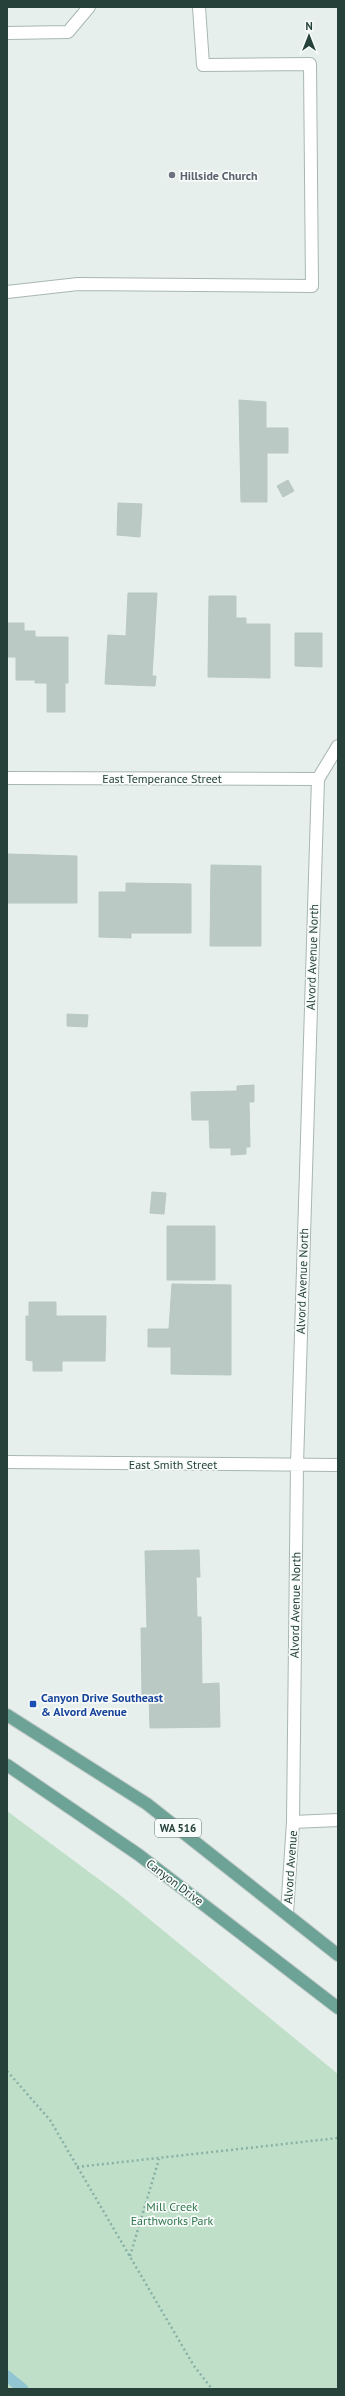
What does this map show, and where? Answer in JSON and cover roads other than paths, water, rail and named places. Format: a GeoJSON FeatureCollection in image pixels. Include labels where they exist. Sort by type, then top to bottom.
{"type":"FeatureCollection","features":[{"type":"Feature","properties":{"kind":"main road","name":"WA 516"},"geometry":{"type":"LineString","coordinates":[[7,1715],[147,1804],[287,1913],[338,1955]]}},
{"type":"Feature","properties":{"kind":"main road","name":"Canyon Drive"},"geometry":{"type":"LineString","coordinates":[[7,1765],[139,1855],[338,2008]]}},
{"type":"Feature","properties":{"kind":"street"},"geometry":{"type":"LineString","coordinates":[[7,33],[68,32],[89,7]]}},
{"type":"Feature","properties":{"kind":"street"},"geometry":{"type":"LineString","coordinates":[[7,292],[78,284],[312,286],[310,64],[203,65],[199,7]]}},
{"type":"Feature","properties":{"kind":"street","name":"Alvord Avenue North"},"geometry":{"type":"LineString","coordinates":[[293,1822],[297,1465],[318,779],[338,746]]}},
{"type":"Feature","properties":{"kind":"street","name":"East Temperance Street"},"geometry":{"type":"LineString","coordinates":[[7,778],[318,779]]}},
{"type":"Feature","properties":{"kind":"street","name":"East Smith Street"},"geometry":{"type":"LineString","coordinates":[[7,1462],[338,1466]]}},
{"type":"Feature","properties":{"kind":"street"},"geometry":{"type":"LineString","coordinates":[[293,1822],[338,1820]]}},
{"type":"Feature","properties":{"kind":"street","name":"Alvord Avenue"},"geometry":{"type":"LineString","coordinates":[[287,1913],[293,1822]]}},
{"type":"Feature","properties":{"kind":"waterway"},"geometry":{"type":"LineString","coordinates":[[7,2376],[23,2389]]}},
{"type":"Feature","properties":{"kind":"place","name":"Hillside Church"},"geometry":{"type":"Point","coordinates":[172,175]}},
{"type":"Feature","properties":{"kind":"place","name":"Canyon Drive Southeast & Alvord Avenue"},"geometry":{"type":"Point","coordinates":[33,1704]}},
{"type":"Feature","properties":{"kind":"park label","name":"Mill Creek Earthworks Park"},"geometry":{"type":"Point","coordinates":[172,2213]}}]}
